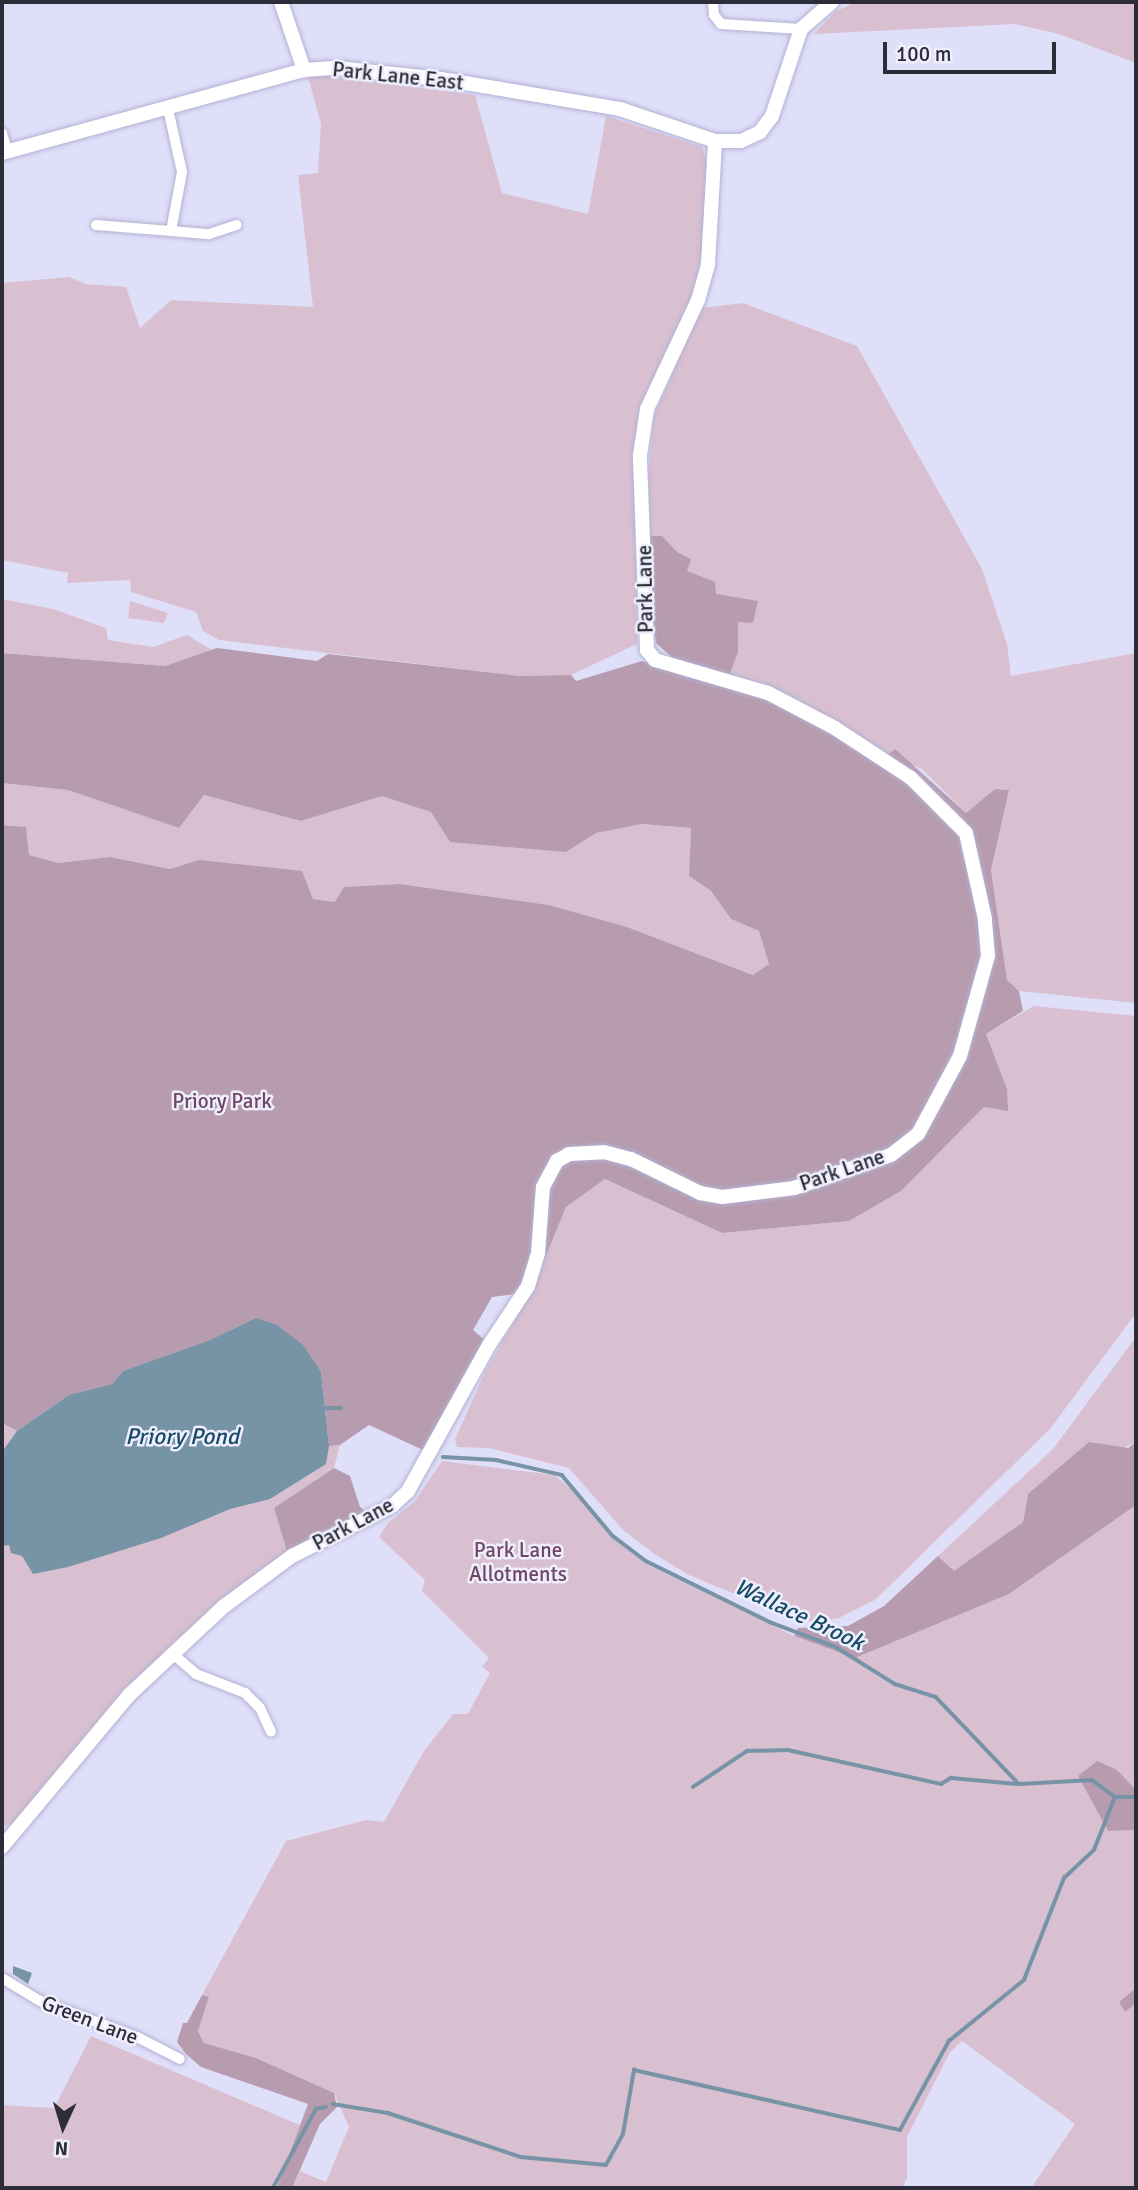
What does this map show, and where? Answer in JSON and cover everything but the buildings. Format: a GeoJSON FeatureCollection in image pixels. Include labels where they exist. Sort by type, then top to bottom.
{"type":"FeatureCollection","features":[{"type":"Feature","properties":{"kind":"street"},"geometry":{"type":"LineString","coordinates":[[281,2],[304,69]]}},
{"type":"Feature","properties":{"kind":"street"},"geometry":{"type":"LineString","coordinates":[[713,2],[714,15],[721,24],[801,29]]}},
{"type":"Feature","properties":{"kind":"street"},"geometry":{"type":"LineString","coordinates":[[715,141],[741,141],[766,125],[801,29],[832,2]]}},
{"type":"Feature","properties":{"kind":"street","name":"Park Lane East"},"geometry":{"type":"LineString","coordinates":[[4,152],[168,109],[304,69],[441,79],[620,108],[715,141]]}},
{"type":"Feature","properties":{"kind":"street"},"geometry":{"type":"LineString","coordinates":[[168,109],[181,172],[171,231]]}},
{"type":"Feature","properties":{"kind":"street"},"geometry":{"type":"LineString","coordinates":[[2,133],[4,152]]}},
{"type":"Feature","properties":{"kind":"street","name":"Park Lane"},"geometry":{"type":"LineString","coordinates":[[2,1847],[128,1695],[172,1653],[292,1556],[392,1506],[408,1491],[489,1345],[528,1286],[538,1254],[543,1187],[557,1161],[569,1154],[604,1152],[631,1159],[700,1193],[722,1198],[794,1188],[881,1159],[918,1134],[960,1056],[988,956],[985,919],[966,833],[911,778],[835,728],[768,693],[655,660],[647,650],[640,455],[647,409],[698,300],[708,264],[715,141]]}},
{"type":"Feature","properties":{"kind":"street"},"geometry":{"type":"LineString","coordinates":[[96,225],[209,234],[237,225]]}},
{"type":"Feature","properties":{"kind":"street"},"geometry":{"type":"LineString","coordinates":[[172,1653],[196,1674],[245,1693],[260,1708],[271,1732]]}},
{"type":"Feature","properties":{"kind":"street","name":"Green Lane"},"geometry":{"type":"LineString","coordinates":[[2,1978],[40,2001],[137,2037],[180,2059]]}},
{"type":"Feature","properties":{"kind":"green space"},"geometry":{"type":"Polygon","coordinates":[[[855,2],[1136,2],[1136,63],[1059,34],[1015,24],[814,34],[835,12],[855,2]]]}},
{"type":"Feature","properties":{"kind":"green space"},"geometry":{"type":"Polygon","coordinates":[[[324,76],[475,95],[502,193],[588,214],[606,116],[702,147],[708,166],[702,252],[694,292],[639,408],[634,461],[637,644],[571,675],[520,676],[219,640],[203,631],[196,612],[131,592],[130,580],[67,583],[68,573],[2,560],[2,283],[69,277],[86,284],[126,287],[140,328],[171,300],[313,307],[298,175],[318,173],[321,124],[308,77],[324,76]]]}},
{"type":"Feature","properties":{"kind":"green space"},"geometry":{"type":"Polygon","coordinates":[[[743,303],[857,346],[982,569],[1007,644],[1011,676],[1136,653],[1136,1003],[1019,991],[1007,980],[991,870],[1009,790],[995,789],[966,813],[922,769],[888,755],[832,718],[717,673],[656,643],[648,573],[649,467],[654,416],[701,308],[743,303]]]}},
{"type":"Feature","properties":{"kind":"green space"},"geometry":{"type":"Polygon","coordinates":[[[651,536],[662,536],[677,552],[691,559],[687,571],[715,582],[716,594],[758,601],[753,623],[738,622],[738,652],[729,676],[678,663],[656,643],[648,573],[651,536]]]}},
{"type":"Feature","properties":{"kind":"green space"},"geometry":{"type":"Polygon","coordinates":[[[2,599],[53,609],[106,628],[108,640],[153,647],[187,635],[212,650],[165,666],[2,653],[2,599]]]}},
{"type":"Feature","properties":{"kind":"green space"},"geometry":{"type":"Polygon","coordinates":[[[130,601],[168,613],[164,623],[128,618],[130,601]]]}},
{"type":"Feature","properties":{"kind":"green space","name":"Priory Park"},"geometry":{"type":"Polygon","coordinates":[[[217,648],[317,661],[328,654],[520,676],[571,675],[576,681],[642,661],[755,692],[832,732],[879,763],[895,749],[966,813],[995,789],[1009,790],[991,870],[1007,980],[1019,991],[1023,1011],[986,1034],[1007,1089],[1008,1111],[984,1107],[901,1191],[849,1221],[722,1233],[605,1179],[566,1207],[531,1292],[492,1297],[473,1330],[486,1341],[425,1451],[369,1425],[340,1445],[329,1446],[321,1372],[256,1318],[210,1340],[123,1371],[112,1384],[69,1395],[17,1431],[2,1423],[2,825],[26,827],[29,855],[58,863],[110,857],[170,869],[199,860],[302,871],[313,899],[335,902],[344,887],[400,884],[549,905],[627,927],[753,975],[769,964],[759,931],[731,919],[711,891],[689,876],[691,828],[642,824],[596,833],[566,852],[450,842],[431,812],[382,796],[301,821],[204,795],[179,828],[68,790],[2,783],[2,653],[165,666],[217,648]]]}},
{"type":"Feature","properties":{"kind":"green space"},"geometry":{"type":"Polygon","coordinates":[[[2,783],[68,790],[179,828],[204,795],[301,821],[382,796],[565,852],[596,833],[642,824],[691,828],[689,876],[711,891],[731,919],[759,931],[769,964],[754,975],[627,927],[549,905],[400,884],[344,887],[336,902],[313,899],[200,860],[170,869],[110,857],[58,863],[29,855],[26,827],[2,825],[2,783]]]}},
{"type":"Feature","properties":{"kind":"green space"},"geometry":{"type":"Polygon","coordinates":[[[1034,1006],[1136,1016],[1136,1313],[1050,1429],[875,1600],[839,1618],[812,1622],[790,1617],[689,1575],[653,1553],[623,1530],[569,1468],[489,1448],[457,1447],[455,1439],[486,1370],[531,1292],[566,1207],[605,1179],[722,1233],[849,1221],[901,1191],[984,1107],[1007,1089],[986,1034],[1034,1006]]]}},
{"type":"Feature","properties":{"kind":"green space"},"geometry":{"type":"Polygon","coordinates":[[[256,1318],[322,1408],[329,1446],[340,1445],[334,1468],[274,1508],[288,1555],[167,1650],[16,1823],[2,1826],[2,1423],[17,1431],[69,1395],[112,1384],[123,1371],[256,1318]]]}},
{"type":"Feature","properties":{"kind":"green space"},"geometry":{"type":"Polygon","coordinates":[[[1136,1337],[1136,1442],[1028,1494],[1023,1522],[954,1572],[938,1556],[1053,1449],[1136,1337]]]}},
{"type":"Feature","properties":{"kind":"green space"},"geometry":{"type":"Polygon","coordinates":[[[1089,1442],[1128,1448],[1136,1442],[1136,1505],[1009,1594],[855,1658],[794,1636],[798,1628],[848,1626],[884,1606],[938,1556],[954,1571],[1023,1522],[1028,1494],[1089,1442]]]}},
{"type":"Feature","properties":{"kind":"green space","name":"Park Lane Allotments"},"geometry":{"type":"Polygon","coordinates":[[[442,1461],[555,1475],[585,1502],[613,1538],[645,1563],[794,1636],[855,1658],[1009,1594],[1136,1505],[1136,1790],[1117,1770],[1078,1776],[1108,1831],[1136,1830],[1136,1988],[1119,2002],[1125,2011],[1136,2003],[1136,2188],[1031,2188],[1075,2124],[962,2041],[950,2052],[907,2137],[907,2178],[902,2188],[292,2188],[300,2171],[326,2182],[349,2127],[334,2093],[256,2058],[204,2043],[198,2031],[209,1998],[202,1995],[286,1841],[366,1820],[384,1822],[424,1751],[453,1714],[468,1714],[490,1673],[482,1667],[489,1658],[422,1591],[425,1580],[379,1537],[388,1523],[415,1501],[442,1461]]]}},
{"type":"Feature","properties":{"kind":"green space"},"geometry":{"type":"Polygon","coordinates":[[[334,1468],[350,1476],[360,1507],[368,1513],[288,1555],[274,1508],[334,1468]]]}},
{"type":"Feature","properties":{"kind":"green space"},"geometry":{"type":"Polygon","coordinates":[[[1097,1761],[1117,1770],[1136,1790],[1136,1830],[1108,1831],[1078,1776],[1097,1761]]]}},
{"type":"Feature","properties":{"kind":"green space"},"geometry":{"type":"Polygon","coordinates":[[[1136,1988],[1136,2003],[1125,2012],[1119,2002],[1136,1988]]]}},
{"type":"Feature","properties":{"kind":"green space"},"geometry":{"type":"Polygon","coordinates":[[[202,1995],[209,1997],[198,2031],[204,2043],[256,2058],[334,2093],[337,2107],[320,2124],[292,2188],[277,2188],[308,2104],[201,2067],[186,2054],[177,2042],[183,2023],[187,2023],[202,1995]]]}},
{"type":"Feature","properties":{"kind":"green space"},"geometry":{"type":"Polygon","coordinates":[[[91,2036],[302,2126],[277,2188],[2,2188],[2,2105],[54,2108],[91,2036]]]}},
{"type":"Feature","properties":{"kind":"water","name":"Priory Pond"},"geometry":{"type":"Polygon","coordinates":[[[256,1318],[277,1325],[303,1345],[321,1372],[329,1446],[326,1464],[270,1499],[230,1509],[161,1538],[68,1567],[33,1574],[22,1556],[11,1553],[9,1545],[2,1546],[2,1452],[17,1431],[69,1395],[112,1384],[123,1371],[210,1340],[256,1318]]]}},
{"type":"Feature","properties":{"kind":"water"},"geometry":{"type":"Polygon","coordinates":[[[13,1966],[32,1973],[28,1984],[13,1974],[13,1966]]]}},
{"type":"Feature","properties":{"kind":"waterway"},"geometry":{"type":"LineString","coordinates":[[322,1408],[341,1408]]}},
{"type":"Feature","properties":{"kind":"waterway","name":"Wallace Brook"},"geometry":{"type":"LineString","coordinates":[[443,1457],[496,1460],[562,1475],[613,1536],[646,1561],[772,1623],[836,1647],[895,1684],[936,1697],[1019,1784],[1092,1780],[1115,1797],[1136,1797]]}},
{"type":"Feature","properties":{"kind":"waterway"},"geometry":{"type":"LineString","coordinates":[[693,1787],[747,1751],[788,1750],[941,1784],[951,1778],[1017,1784]]}},
{"type":"Feature","properties":{"kind":"waterway"},"geometry":{"type":"LineString","coordinates":[[333,2104],[388,2113],[521,2157],[606,2165],[623,2134],[634,2070],[900,2130],[949,2041],[1024,1980],[1064,1878],[1094,1850],[1115,1797]]}},
{"type":"Feature","properties":{"kind":"waterway"},"geometry":{"type":"LineString","coordinates":[[273,2188],[316,2109],[326,2107]]}}]}
